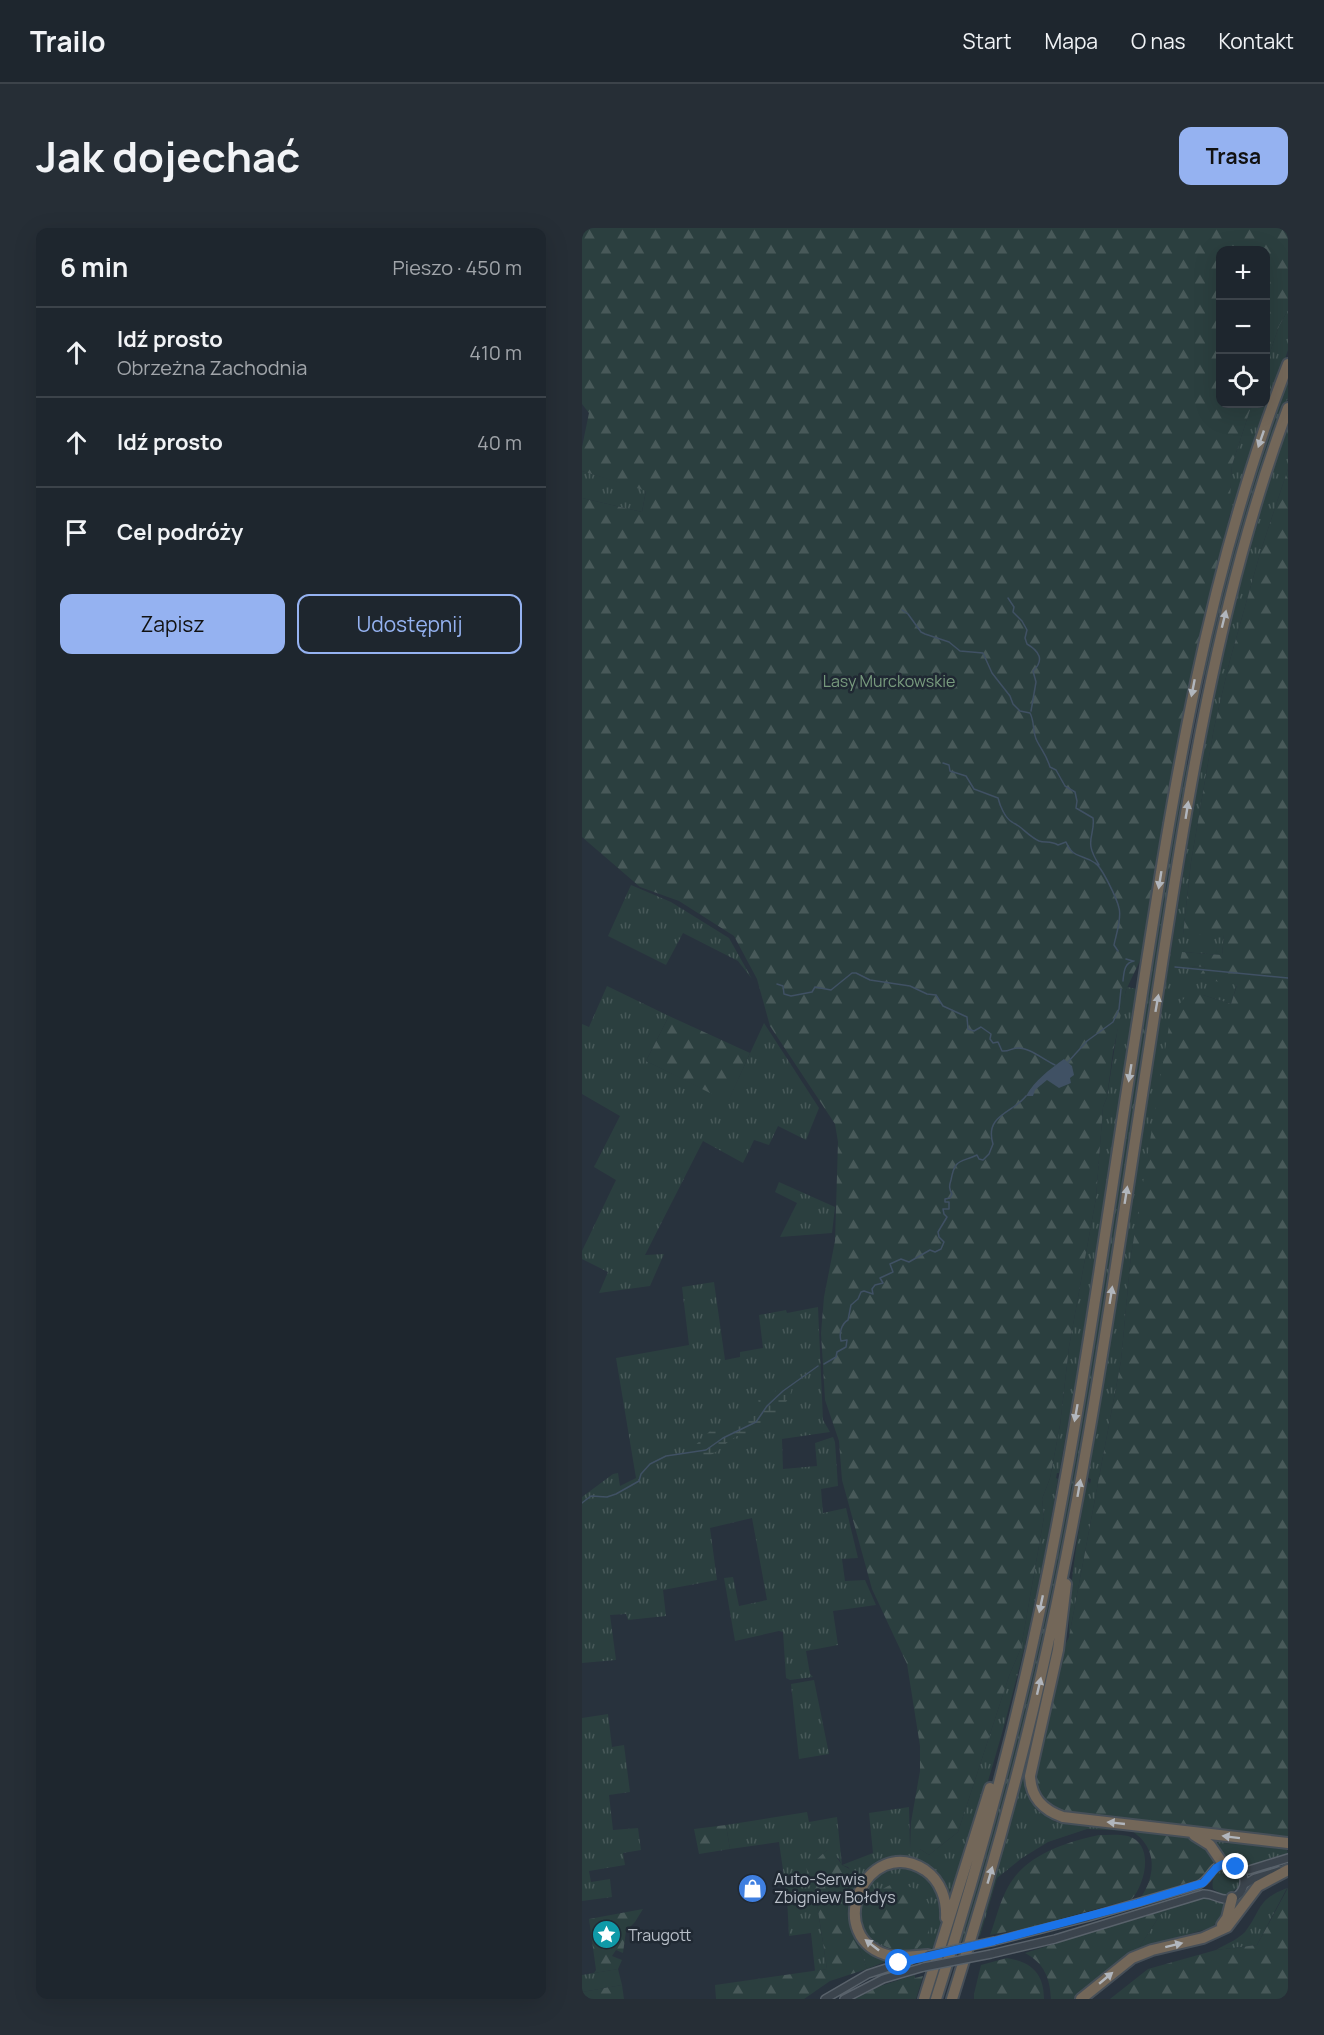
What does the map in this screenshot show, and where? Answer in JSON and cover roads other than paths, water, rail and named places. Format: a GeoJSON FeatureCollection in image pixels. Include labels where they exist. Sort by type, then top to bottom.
{"type":"FeatureCollection","features":[{"type":"Feature","properties":{"kind":"highway"},"geometry":{"type":"LineString","coordinates":[[936,1999],[991,1814],[1048,1573],[1076,1419],[1187,722],[1222,567],[1244,491],[1288,364]]}},
{"type":"Feature","properties":{"kind":"highway"},"geometry":{"type":"LineString","coordinates":[[952,1999],[1022,1756],[1051,1633],[1087,1442],[1201,726],[1237,568],[1257,499],[1288,408]]}},
{"type":"Feature","properties":{"kind":"highway"},"geometry":{"type":"LineString","coordinates":[[1068,1545],[1061,1630],[1030,1776],[1036,1799],[1046,1810],[1063,1817],[1288,1843]]}},
{"type":"Feature","properties":{"kind":"highway"},"geometry":{"type":"LineString","coordinates":[[924,1999],[1024,1682]]}},
{"type":"Feature","properties":{"kind":"highway"},"geometry":{"type":"LineString","coordinates":[[1174,1830],[1204,1840],[1216,1852],[1223,1864]]}},
{"type":"Feature","properties":{"kind":"highway"},"geometry":{"type":"LineString","coordinates":[[927,1955],[892,1956],[873,1948],[864,1940],[857,1928],[854,1906],[863,1882],[880,1868],[891,1864],[902,1863],[922,1868],[936,1881],[945,1900],[944,1937]]}},
{"type":"Feature","properties":{"kind":"highway"},"geometry":{"type":"LineString","coordinates":[[1082,1999],[1132,1958],[1152,1950],[1203,1938],[1227,1927],[1257,1886],[1288,1869]]}},
{"type":"Feature","properties":{"kind":"highway"},"geometry":{"type":"LineString","coordinates":[[1216,1932],[1227,1917],[1232,1898]]}},
{"type":"Feature","properties":{"kind":"street"},"geometry":{"type":"LineString","coordinates":[[825,1999],[868,1974],[927,1955],[994,1941],[1198,1885],[1223,1864],[1241,1870],[1250,1870],[1288,1858]]}},
{"type":"Feature","properties":{"kind":"street"},"geometry":{"type":"LineString","coordinates":[[844,1999],[883,1979],[924,1967],[1055,1939],[1196,1896],[1211,1894],[1221,1899],[1232,1898],[1239,1894],[1245,1884],[1255,1878],[1288,1869]]}},
{"type":"Feature","properties":{"kind":"street"},"geometry":{"type":"LineString","coordinates":[[1241,1870],[1245,1884]]}},
{"type":"Feature","properties":{"kind":"street"},"geometry":{"type":"LineString","coordinates":[[1209,1878],[1211,1894]]}},
{"type":"Feature","properties":{"kind":"water"},"geometry":{"type":"Polygon","coordinates":[[[1064,1059],[1072,1066],[1074,1075],[1070,1078],[1071,1083],[1059,1088],[1047,1080],[1035,1090],[1033,1096],[1026,1096],[1038,1080],[1064,1059]]]}},
{"type":"Feature","properties":{"kind":"waterway"},"geometry":{"type":"LineString","coordinates":[[1008,598],[1014,607],[1013,612],[1027,630],[1025,638],[1027,644],[1035,650],[1040,659],[1033,671],[1036,682],[1031,711]]}},
{"type":"Feature","properties":{"kind":"waterway"},"geometry":{"type":"LineString","coordinates":[[902,610],[908,614],[921,632],[949,642],[960,651],[983,653],[992,673],[1010,696],[1013,704],[1020,711],[1030,713],[1035,738],[1050,767],[1056,770],[1065,786],[1075,792],[1076,808],[1093,818],[1091,847],[1099,865]]}},
{"type":"Feature","properties":{"kind":"waterway"},"geometry":{"type":"LineString","coordinates":[[943,763],[949,765],[950,771],[966,776],[974,789],[998,798],[1007,818],[1034,838],[1058,845],[1066,842],[1075,854],[1098,866],[1109,884],[1120,912],[1114,945],[1118,951]]}},
{"type":"Feature","properties":{"kind":"waterway"},"geometry":{"type":"LineString","coordinates":[[1126,959],[1133,961]]}},
{"type":"Feature","properties":{"kind":"waterway"},"geometry":{"type":"LineString","coordinates":[[1123,981],[1126,966],[1134,961]]}},
{"type":"Feature","properties":{"kind":"waterway"},"geometry":{"type":"LineString","coordinates":[[1175,967],[1288,978]]}},
{"type":"Feature","properties":{"kind":"waterway"},"geometry":{"type":"LineString","coordinates":[[777,984],[783,986],[784,994],[791,996],[812,992],[815,987],[831,990],[852,973],[856,973],[870,980],[910,986],[927,994],[936,995],[943,1006],[967,1017],[968,1029],[974,1031],[981,1027],[991,1034],[990,1039],[993,1043],[998,1042],[1002,1051],[1022,1048],[1055,1065]]}},
{"type":"Feature","properties":{"kind":"waterway"},"geometry":{"type":"LineString","coordinates":[[1068,1062],[1087,1041],[1113,1022],[1119,1009],[1121,989]]}},
{"type":"Feature","properties":{"kind":"waterway"},"geometry":{"type":"LineString","coordinates":[[824,1364],[846,1347],[847,1340],[841,1341],[841,1329],[848,1320],[851,1305],[858,1299],[861,1292],[873,1294],[872,1289],[875,1285],[883,1283],[880,1278],[893,1272],[890,1264],[901,1259],[909,1262],[930,1250],[935,1252],[941,1249],[944,1242],[938,1232],[947,1217],[943,1209],[949,1209],[949,1202],[945,1202],[945,1199],[950,1198],[952,1194],[950,1186],[954,1168],[962,1161],[977,1155],[983,1160],[989,1154],[993,1144],[991,1134],[996,1121],[1026,1096]]}},
{"type":"Feature","properties":{"kind":"waterway"},"geometry":{"type":"LineString","coordinates":[[582,1503],[591,1496],[607,1497],[616,1494],[639,1481],[641,1474],[650,1464],[666,1456],[706,1450],[723,1438],[756,1422],[767,1406],[783,1391],[818,1366]]}},
{"type":"Feature","properties":{"kind":"place","name":"Auto-Serwis Zbigniew Bołdys"},"geometry":{"type":"Point","coordinates":[753,1888]}},
{"type":"Feature","properties":{"kind":"place","name":"Traugott"},"geometry":{"type":"Point","coordinates":[607,1935]}},
{"type":"Feature","properties":{"kind":"park label","name":"Lasy Murckowskie"},"geometry":{"type":"Point","coordinates":[889,681]}}]}
